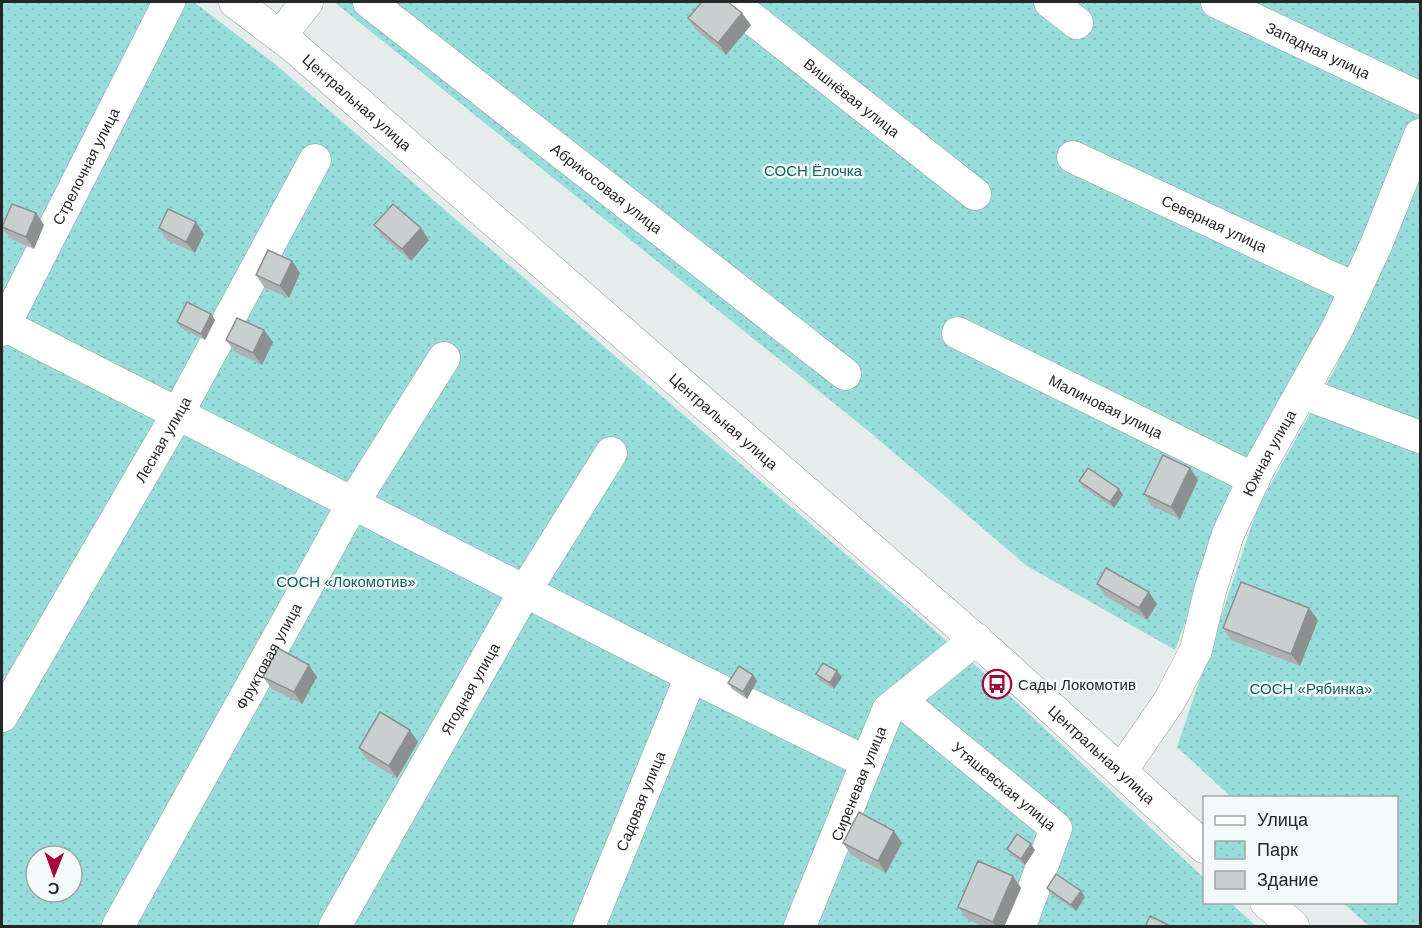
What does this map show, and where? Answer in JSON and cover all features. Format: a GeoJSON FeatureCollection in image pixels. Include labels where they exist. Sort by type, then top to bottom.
{"type":"FeatureCollection","features":[{"type":"Feature","properties":{"kind":"street","name":"Стрелочная улица"},"geometry":{"type":"LineString","coordinates":[[2,326],[169,2]]}},
{"type":"Feature","properties":{"kind":"street","name":"Центральная улица"},"geometry":{"type":"LineString","coordinates":[[235,2],[280,36],[976,639],[1203,846]]}},
{"type":"Feature","properties":{"kind":"street"},"geometry":{"type":"LineString","coordinates":[[280,36],[307,2]]}},
{"type":"Feature","properties":{"kind":"street","name":"Абрикосовая улица"},"geometry":{"type":"LineString","coordinates":[[369,2],[845,374]]}},
{"type":"Feature","properties":{"kind":"street","name":"Вишнёвая улица"},"geometry":{"type":"LineString","coordinates":[[731,2],[975,194]]}},
{"type":"Feature","properties":{"kind":"street"},"geometry":{"type":"LineString","coordinates":[[1050,2],[1077,23]]}},
{"type":"Feature","properties":{"kind":"street","name":"Западная улица"},"geometry":{"type":"LineString","coordinates":[[1216,2],[1420,98]]}},
{"type":"Feature","properties":{"kind":"street","name":"Южная улица"},"geometry":{"type":"LineString","coordinates":[[1121,771],[1170,700],[1196,650],[1210,591],[1228,534],[1254,479],[1303,393],[1356,289],[1420,135]]}},
{"type":"Feature","properties":{"kind":"street","name":"Северная улица"},"geometry":{"type":"LineString","coordinates":[[1073,157],[1356,289]]}},
{"type":"Feature","properties":{"kind":"street","name":"Лесная улица"},"geometry":{"type":"LineString","coordinates":[[2,716],[178,413],[315,160]]}},
{"type":"Feature","properties":{"kind":"street"},"geometry":{"type":"LineString","coordinates":[[2,326],[866,762]]}},
{"type":"Feature","properties":{"kind":"street","name":"Малиновая улица"},"geometry":{"type":"LineString","coordinates":[[958,333],[1254,479]]}},
{"type":"Feature","properties":{"kind":"street","name":"Фруктовая улица"},"geometry":{"type":"LineString","coordinates":[[118,927],[353,503],[444,358]]}},
{"type":"Feature","properties":{"kind":"street"},"geometry":{"type":"LineString","coordinates":[[1303,393],[1420,436]]}},
{"type":"Feature","properties":{"kind":"street","name":"Ягодная улица"},"geometry":{"type":"LineString","coordinates":[[335,927],[525,591],[611,453]]}},
{"type":"Feature","properties":{"kind":"street","name":"Сиреневая улица"},"geometry":{"type":"LineString","coordinates":[[800,927],[888,710],[976,639]]}},
{"type":"Feature","properties":{"kind":"street","name":"Садовая улица"},"geometry":{"type":"LineString","coordinates":[[589,927],[692,676]]}},
{"type":"Feature","properties":{"kind":"street","name":"Утяшевская улица"},"geometry":{"type":"LineString","coordinates":[[900,700],[1056,828],[1020,927]]}},
{"type":"Feature","properties":{"kind":"street"},"geometry":{"type":"LineString","coordinates":[[1267,904],[1293,927]]}},
{"type":"Feature","properties":{"kind":"green space","name":"СОСН «Локомотив»"},"geometry":{"type":"Polygon","coordinates":[[[2,2],[194,2],[275,64],[997,684],[1203,877],[1203,904],[1232,904],[1256,926],[2,926],[2,2]]]}},
{"type":"Feature","properties":{"kind":"green space","name":"СОСН Ёлочка"},"geometry":{"type":"Polygon","coordinates":[[[334,2],[1420,2],[1420,117],[1355,272],[1220,528],[1175,650],[1027,566],[866,429],[334,2]]]}},
{"type":"Feature","properties":{"kind":"green space","name":"СОСН «Рябинка»"},"geometry":{"type":"Polygon","coordinates":[[[1420,171],[1420,926],[1369,926],[1344,904],[1398,904],[1398,796],[1230,796],[1177,747],[1258,507],[1337,365],[1420,171]]]}},
{"type":"Feature","properties":{"kind":"building"},"geometry":{"type":"Polygon","coordinates":[[[702,2],[728,2],[742,13],[718,43],[688,18],[702,2]]]}},
{"type":"Feature","properties":{"kind":"building"},"geometry":{"type":"Polygon","coordinates":[[[12,204],[36,213],[26,237],[2,227],[12,204]]]}},
{"type":"Feature","properties":{"kind":"building"},"geometry":{"type":"Polygon","coordinates":[[[393,204],[421,228],[402,249],[374,225],[393,204]]]}},
{"type":"Feature","properties":{"kind":"building"},"geometry":{"type":"Polygon","coordinates":[[[168,209],[196,222],[186,242],[159,228],[168,209]]]}},
{"type":"Feature","properties":{"kind":"building"},"geometry":{"type":"Polygon","coordinates":[[[268,250],[292,261],[280,286],[256,275],[268,250]]]}},
{"type":"Feature","properties":{"kind":"building"},"geometry":{"type":"Polygon","coordinates":[[[187,302],[211,314],[201,334],[177,322],[187,302]]]}},
{"type":"Feature","properties":{"kind":"building"},"geometry":{"type":"Polygon","coordinates":[[[237,318],[264,330],[253,353],[226,340],[237,318]]]}},
{"type":"Feature","properties":{"kind":"building"},"geometry":{"type":"Polygon","coordinates":[[[1163,455],[1190,468],[1171,507],[1144,494],[1163,455]]]}},
{"type":"Feature","properties":{"kind":"building"},"geometry":{"type":"Polygon","coordinates":[[[1088,468],[1119,489],[1110,502],[1079,481],[1088,468]]]}},
{"type":"Feature","properties":{"kind":"building"},"geometry":{"type":"Polygon","coordinates":[[[1106,568],[1149,592],[1139,608],[1097,584],[1106,568]]]}},
{"type":"Feature","properties":{"kind":"building"},"geometry":{"type":"Polygon","coordinates":[[[1241,582],[1309,608],[1291,654],[1223,628],[1241,582]]]}},
{"type":"Feature","properties":{"kind":"building"},"geometry":{"type":"Polygon","coordinates":[[[278,648],[309,665],[294,692],[263,677],[278,648]]]}},
{"type":"Feature","properties":{"kind":"building"},"geometry":{"type":"Polygon","coordinates":[[[823,663],[837,671],[830,683],[816,674],[823,663]]]}},
{"type":"Feature","properties":{"kind":"building"},"geometry":{"type":"Polygon","coordinates":[[[739,666],[753,675],[743,692],[728,683],[739,666]]]}},
{"type":"Feature","properties":{"kind":"building"},"geometry":{"type":"Polygon","coordinates":[[[380,712],[410,730],[389,766],[359,748],[380,712]]]}},
{"type":"Feature","properties":{"kind":"building"},"geometry":{"type":"Polygon","coordinates":[[[859,812],[894,831],[878,861],[843,843],[859,812]]]}},
{"type":"Feature","properties":{"kind":"building"},"geometry":{"type":"Polygon","coordinates":[[[1017,834],[1031,844],[1021,859],[1007,849],[1017,834]]]}},
{"type":"Feature","properties":{"kind":"building"},"geometry":{"type":"Polygon","coordinates":[[[978,861],[1013,876],[993,922],[958,907],[978,861]]]}},
{"type":"Feature","properties":{"kind":"building"},"geometry":{"type":"Polygon","coordinates":[[[1056,874],[1081,891],[1071,905],[1047,888],[1056,874]]]}},
{"type":"Feature","properties":{"kind":"building"},"geometry":{"type":"Polygon","coordinates":[[[1150,916],[1172,927],[1145,927],[1150,916]]]}},
{"type":"Feature","properties":{"kind":"place","name":"Сады Локомотив"},"geometry":{"type":"Point","coordinates":[997,684]}}]}
